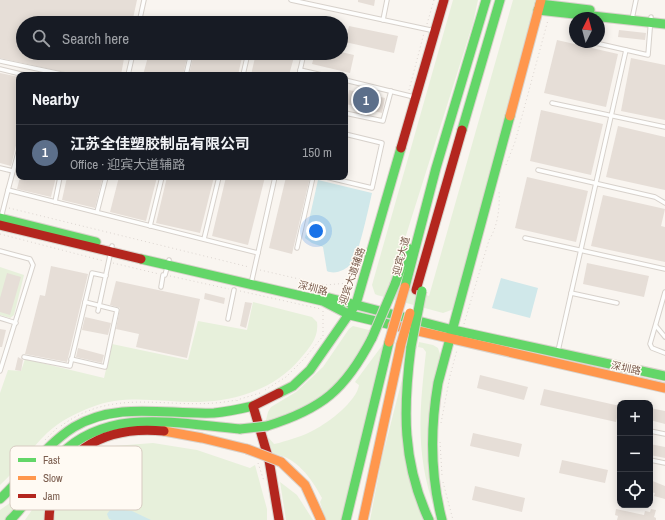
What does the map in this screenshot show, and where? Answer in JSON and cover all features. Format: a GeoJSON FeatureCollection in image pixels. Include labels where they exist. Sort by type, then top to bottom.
{"type":"FeatureCollection","features":[{"type":"Feature","properties":{"kind":"main road","name":"迎宾大道辅路"},"geometry":{"type":"LineString","coordinates":[[53,446],[61,438],[84,421],[123,411],[215,413],[253,406],[293,386],[310,370],[356,304],[412,96],[435,31],[444,0]]}},
{"type":"Feature","properties":{"kind":"main road"},"geometry":{"type":"LineString","coordinates":[[470,55],[480,0]]}},
{"type":"Feature","properties":{"kind":"main road","name":"迎宾大道"},"geometry":{"type":"LineString","coordinates":[[346,520],[389,342],[436,168],[486,0]]}},
{"type":"Feature","properties":{"kind":"main road"},"geometry":{"type":"LineString","coordinates":[[363,520],[402,344],[419,290],[448,180],[502,0]]}},
{"type":"Feature","properties":{"kind":"main road"},"geometry":{"type":"LineString","coordinates":[[540,5],[632,18]]}},
{"type":"Feature","properties":{"kind":"main road"},"geometry":{"type":"LineString","coordinates":[[540,5],[550,11],[651,20],[665,24]]}},
{"type":"Feature","properties":{"kind":"main road"},"geometry":{"type":"LineString","coordinates":[[442,520],[435,494],[430,446],[432,414],[438,384],[457,331],[540,5]]}},
{"type":"Feature","properties":{"kind":"main road"},"geometry":{"type":"LineString","coordinates":[[651,20],[665,18]]}},
{"type":"Feature","properties":{"kind":"main road"},"geometry":{"type":"LineString","coordinates":[[69,446],[85,434],[104,426],[120,422],[142,420],[240,429],[267,426],[292,420],[318,407],[334,394],[348,378],[372,338],[395,284],[436,168]]}},
{"type":"Feature","properties":{"kind":"main road","name":"深圳路"},"geometry":{"type":"LineString","coordinates":[[0,221],[251,283],[356,304],[457,331],[665,376]]}},
{"type":"Feature","properties":{"kind":"main road"},"geometry":{"type":"LineString","coordinates":[[419,290],[404,413],[408,457],[415,488],[429,520]]}},
{"type":"Feature","properties":{"kind":"main road","name":"深圳路"},"geometry":{"type":"LineString","coordinates":[[323,298],[350,314],[454,341],[665,388]]}},
{"type":"Feature","properties":{"kind":"main road"},"geometry":{"type":"LineString","coordinates":[[253,406],[269,460],[279,520]]}},
{"type":"Feature","properties":{"kind":"main road"},"geometry":{"type":"LineString","coordinates":[[86,446],[113,434],[148,430],[175,432],[247,449],[281,462],[305,485],[321,520]]}},
{"type":"Feature","properties":{"kind":"main road","name":"迎宾大道辅路"},"geometry":{"type":"LineString","coordinates":[[0,499],[10,490]]}},
{"type":"Feature","properties":{"kind":"main road"},"geometry":{"type":"LineString","coordinates":[[10,520],[20,510]]}},
{"type":"Feature","properties":{"kind":"lane"},"geometry":{"type":"LineString","coordinates":[[141,16],[144,0]]}},
{"type":"Feature","properties":{"kind":"lane"},"geometry":{"type":"LineString","coordinates":[[291,0],[435,31]]}},
{"type":"Feature","properties":{"kind":"lane"},"geometry":{"type":"LineString","coordinates":[[383,20],[387,0]]}},
{"type":"Feature","properties":{"kind":"lane"},"geometry":{"type":"LineString","coordinates":[[632,18],[636,0]]}},
{"type":"Feature","properties":{"kind":"lane"},"geometry":{"type":"LineString","coordinates":[[605,45],[648,55],[651,20]]}},
{"type":"Feature","properties":{"kind":"lane"},"geometry":{"type":"LineString","coordinates":[[558,352],[626,50]]}},
{"type":"Feature","properties":{"kind":"lane"},"geometry":{"type":"LineString","coordinates":[[129,72],[131,60]]}},
{"type":"Feature","properties":{"kind":"lane"},"geometry":{"type":"LineString","coordinates":[[187,72],[189,60]]}},
{"type":"Feature","properties":{"kind":"lane"},"geometry":{"type":"LineString","coordinates":[[244,72],[246,60]]}},
{"type":"Feature","properties":{"kind":"lane"},"geometry":{"type":"LineString","coordinates":[[302,60],[300,70],[309,72]]}},
{"type":"Feature","properties":{"kind":"lane"},"geometry":{"type":"LineString","coordinates":[[0,61],[52,72]]}},
{"type":"Feature","properties":{"kind":"lane"},"geometry":{"type":"LineString","coordinates":[[0,69],[16,73]]}},
{"type":"Feature","properties":{"kind":"lane"},"geometry":{"type":"LineString","coordinates":[[348,81],[412,96]]}},
{"type":"Feature","properties":{"kind":"lane"},"geometry":{"type":"LineString","coordinates":[[348,114],[383,121],[391,91]]}},
{"type":"Feature","properties":{"kind":"lane"},"geometry":{"type":"LineString","coordinates":[[552,102],[665,127]]}},
{"type":"Feature","properties":{"kind":"lane"},"geometry":{"type":"LineString","coordinates":[[339,180],[372,188],[382,143],[348,135]]}},
{"type":"Feature","properties":{"kind":"lane"},"geometry":{"type":"LineString","coordinates":[[0,221],[16,160]]}},
{"type":"Feature","properties":{"kind":"lane"},"geometry":{"type":"LineString","coordinates":[[0,168],[13,171]]}},
{"type":"Feature","properties":{"kind":"lane"},"geometry":{"type":"LineString","coordinates":[[538,170],[655,197],[665,203]]}},
{"type":"Feature","properties":{"kind":"lane"},"geometry":{"type":"LineString","coordinates":[[54,202],[59,180]]}},
{"type":"Feature","properties":{"kind":"lane"},"geometry":{"type":"LineString","coordinates":[[97,212],[105,180]]}},
{"type":"Feature","properties":{"kind":"lane"},"geometry":{"type":"LineString","coordinates":[[150,226],[161,180]]}},
{"type":"Feature","properties":{"kind":"lane"},"geometry":{"type":"LineString","coordinates":[[204,239],[218,180]]}},
{"type":"Feature","properties":{"kind":"lane"},"geometry":{"type":"LineString","coordinates":[[251,283],[274,180]]}},
{"type":"Feature","properties":{"kind":"lane"},"geometry":{"type":"LineString","coordinates":[[297,248],[312,180]]}},
{"type":"Feature","properties":{"kind":"lane"},"geometry":{"type":"LineString","coordinates":[[8,190],[258,253]]}},
{"type":"Feature","properties":{"kind":"lane"},"geometry":{"type":"LineString","coordinates":[[525,238],[665,270]]}},
{"type":"Feature","properties":{"kind":"lane"},"geometry":{"type":"LineString","coordinates":[[98,311],[112,249]]}},
{"type":"Feature","properties":{"kind":"lane"},"geometry":{"type":"LineString","coordinates":[[0,251],[30,259],[33,262],[16,323],[0,369]]}},
{"type":"Feature","properties":{"kind":"lane"},"geometry":{"type":"LineString","coordinates":[[161,287],[168,263]]}},
{"type":"Feature","properties":{"kind":"lane"},"geometry":{"type":"LineString","coordinates":[[24,357],[70,366],[92,273],[106,276]]}},
{"type":"Feature","properties":{"kind":"lane"},"geometry":{"type":"LineString","coordinates":[[228,319],[234,290]]}},
{"type":"Feature","properties":{"kind":"lane"},"geometry":{"type":"LineString","coordinates":[[665,292],[650,344],[652,348],[665,353]]}},
{"type":"Feature","properties":{"kind":"lane"},"geometry":{"type":"LineString","coordinates":[[571,293],[617,302]]}},
{"type":"Feature","properties":{"kind":"lane"},"geometry":{"type":"LineString","coordinates":[[71,359],[105,367],[117,310],[85,302]]}},
{"type":"Feature","properties":{"kind":"lane"},"geometry":{"type":"LineString","coordinates":[[0,318],[16,323]]}},
{"type":"Feature","properties":{"kind":"lane"},"geometry":{"type":"LineString","coordinates":[[656,326],[665,337]]}},
{"type":"Feature","properties":{"kind":"lane"},"geometry":{"type":"LineString","coordinates":[[653,432],[665,434]]}},
{"type":"Feature","properties":{"kind":"lane"},"geometry":{"type":"LineString","coordinates":[[653,461],[665,463]]}},
{"type":"Feature","properties":{"kind":"path"},"geometry":{"type":"LineString","coordinates":[[412,96],[426,29],[434,0]]}},
{"type":"Feature","properties":{"kind":"path"},"geometry":{"type":"LineString","coordinates":[[505,166],[515,142],[550,11]]}},
{"type":"Feature","properties":{"kind":"path"},"geometry":{"type":"LineString","coordinates":[[457,331],[488,240],[494,228],[500,206],[499,188]]}},
{"type":"Feature","properties":{"kind":"path"},"geometry":{"type":"LineString","coordinates":[[4,207],[254,269],[326,285],[349,283],[357,273]]}},
{"type":"Feature","properties":{"kind":"path"},"geometry":{"type":"LineString","coordinates":[[240,409],[237,400],[263,392],[286,377],[304,359],[323,336],[323,298],[326,285]]}},
{"type":"Feature","properties":{"kind":"path"},"geometry":{"type":"LineString","coordinates":[[441,425],[450,376],[454,341]]}},
{"type":"Feature","properties":{"kind":"path"},"geometry":{"type":"LineString","coordinates":[[440,440],[442,479],[453,520]]}},
{"type":"Feature","properties":{"kind":"path"},"geometry":{"type":"LineString","coordinates":[[257,460],[264,482]]}},
{"type":"Feature","properties":{"kind":"green space"},"geometry":{"type":"Polygon","coordinates":[[[453,0],[478,0],[473,23],[391,283],[429,296],[513,0],[538,0],[454,309],[443,313],[377,295],[375,294],[372,285],[453,0]]]}},
{"type":"Feature","properties":{"kind":"green space"},"geometry":{"type":"Polygon","coordinates":[[[0,267],[24,275],[14,315],[10,318],[0,315],[0,267]]]}},
{"type":"Feature","properties":{"kind":"green space"},"geometry":{"type":"Polygon","coordinates":[[[253,302],[312,317],[317,322],[317,332],[315,337],[300,359],[279,378],[268,385],[242,396],[214,401],[186,402],[119,400],[92,407],[57,425],[35,446],[10,446],[10,475],[0,485],[0,393],[8,370],[21,371],[25,359],[104,378],[112,344],[188,360],[198,321],[247,330],[253,302]]]}},
{"type":"Feature","properties":{"kind":"green space"},"geometry":{"type":"Polygon","coordinates":[[[353,326],[373,331],[361,355],[316,406],[265,424],[271,407],[296,392],[323,367],[349,329],[353,326]]]}},
{"type":"Feature","properties":{"kind":"green space"},"geometry":{"type":"Polygon","coordinates":[[[419,342],[433,345],[438,348],[441,357],[429,415],[440,520],[435,520],[434,518],[437,516],[425,474],[422,454],[421,416],[426,352],[423,348],[418,347],[419,342]]]}},
{"type":"Feature","properties":{"kind":"green space"},"geometry":{"type":"Polygon","coordinates":[[[384,343],[343,520],[326,520],[320,502],[322,498],[313,483],[296,464],[289,459],[273,454],[268,437],[274,444],[279,443],[302,436],[320,427],[334,417],[353,398],[359,385],[355,382],[384,343]]]}},
{"type":"Feature","properties":{"kind":"green space"},"geometry":{"type":"Polygon","coordinates":[[[406,364],[401,420],[424,520],[370,520],[382,458],[406,364]]]}},
{"type":"Feature","properties":{"kind":"green space"},"geometry":{"type":"Polygon","coordinates":[[[153,443],[197,450],[250,468],[255,465],[267,509],[267,520],[54,520],[56,510],[142,510],[142,446],[114,446],[153,443]]]}},
{"type":"Feature","properties":{"kind":"green space"},"geometry":{"type":"Polygon","coordinates":[[[280,482],[297,495],[313,520],[286,520],[280,482]]]}},
{"type":"Feature","properties":{"kind":"green space"},"geometry":{"type":"Polygon","coordinates":[[[10,503],[10,510],[16,510],[8,520],[0,520],[0,510],[10,503]]]}},
{"type":"Feature","properties":{"kind":"green space"},"geometry":{"type":"Polygon","coordinates":[[[32,510],[49,510],[46,520],[25,520],[32,510]]]}},
{"type":"Feature","properties":{"kind":"water"},"geometry":{"type":"Polygon","coordinates":[[[318,180],[372,193],[364,230],[355,258],[347,268],[337,272],[327,271],[323,247],[312,243],[305,238],[318,180]]]}},
{"type":"Feature","properties":{"kind":"water"},"geometry":{"type":"Polygon","coordinates":[[[501,278],[538,288],[530,318],[492,308],[501,278]]]}},
{"type":"Feature","properties":{"kind":"water"},"geometry":{"type":"Polygon","coordinates":[[[110,510],[132,511],[151,520],[112,520],[109,519],[107,514],[110,510]]]}},
{"type":"Feature","properties":{"kind":"building"},"geometry":{"type":"Polygon","coordinates":[[[0,0],[137,0],[134,16],[16,16],[16,60],[124,60],[122,72],[63,72],[0,58],[0,0]]]}},
{"type":"Feature","properties":{"kind":"building"},"geometry":{"type":"Polygon","coordinates":[[[358,0],[375,0],[374,6],[358,2],[358,0]]]}},
{"type":"Feature","properties":{"kind":"building"},"geometry":{"type":"Polygon","coordinates":[[[349,26],[398,36],[394,53],[348,43],[349,26]]]}},
{"type":"Feature","properties":{"kind":"building"},"geometry":{"type":"Polygon","coordinates":[[[619,30],[646,33],[645,40],[618,37],[619,30]]]}},
{"type":"Feature","properties":{"kind":"building"},"geometry":{"type":"Polygon","coordinates":[[[557,40],[569,43],[569,48],[592,48],[618,54],[606,107],[544,93],[557,40]]]}},
{"type":"Feature","properties":{"kind":"building"},"geometry":{"type":"Polygon","coordinates":[[[348,54],[354,55],[350,73],[312,64],[313,60],[348,60],[348,54]]]}},
{"type":"Feature","properties":{"kind":"building"},"geometry":{"type":"Polygon","coordinates":[[[631,58],[665,65],[665,120],[621,111],[631,58]]]}},
{"type":"Feature","properties":{"kind":"building"},"geometry":{"type":"Polygon","coordinates":[[[147,60],[186,60],[184,72],[144,72],[147,60]]]}},
{"type":"Feature","properties":{"kind":"building"},"geometry":{"type":"Polygon","coordinates":[[[192,60],[241,60],[239,72],[190,72],[192,60]]]}},
{"type":"Feature","properties":{"kind":"building"},"geometry":{"type":"Polygon","coordinates":[[[254,60],[293,60],[290,72],[252,72],[254,60]]]}},
{"type":"Feature","properties":{"kind":"building"},"geometry":{"type":"Polygon","coordinates":[[[0,73],[16,76],[16,145],[11,166],[0,163],[0,73]]]}},
{"type":"Feature","properties":{"kind":"building"},"geometry":{"type":"Polygon","coordinates":[[[349,90],[385,98],[382,113],[348,104],[349,90]]]}},
{"type":"Feature","properties":{"kind":"building"},"geometry":{"type":"Polygon","coordinates":[[[541,110],[603,124],[591,175],[530,161],[541,110]]]}},
{"type":"Feature","properties":{"kind":"building"},"geometry":{"type":"Polygon","coordinates":[[[618,126],[665,137],[665,190],[606,177],[618,126]]]}},
{"type":"Feature","properties":{"kind":"building"},"geometry":{"type":"Polygon","coordinates":[[[527,177],[588,191],[576,242],[515,228],[527,177]]]}},
{"type":"Feature","properties":{"kind":"building"},"geometry":{"type":"Polygon","coordinates":[[[19,180],[55,180],[51,197],[17,189],[19,180]]]}},
{"type":"Feature","properties":{"kind":"building"},"geometry":{"type":"Polygon","coordinates":[[[66,180],[102,180],[95,208],[62,200],[66,180]]]}},
{"type":"Feature","properties":{"kind":"building"},"geometry":{"type":"Polygon","coordinates":[[[118,180],[156,180],[146,221],[110,212],[118,180]]]}},
{"type":"Feature","properties":{"kind":"building"},"geometry":{"type":"Polygon","coordinates":[[[166,180],[213,180],[200,233],[156,223],[166,180]]]}},
{"type":"Feature","properties":{"kind":"building"},"geometry":{"type":"Polygon","coordinates":[[[225,180],[264,180],[248,245],[212,236],[225,180]]]}},
{"type":"Feature","properties":{"kind":"building"},"geometry":{"type":"Polygon","coordinates":[[[285,180],[309,180],[292,254],[269,248],[285,180]]]}},
{"type":"Feature","properties":{"kind":"building"},"geometry":{"type":"Polygon","coordinates":[[[603,195],[665,209],[661,226],[665,227],[665,262],[591,246],[603,195]]]}},
{"type":"Feature","properties":{"kind":"building"},"geometry":{"type":"Polygon","coordinates":[[[587,263],[649,276],[644,297],[583,284],[587,263]]]}},
{"type":"Feature","properties":{"kind":"building"},"geometry":{"type":"Polygon","coordinates":[[[51,266],[88,274],[67,362],[25,354],[40,295],[45,296],[51,266]]]}},
{"type":"Feature","properties":{"kind":"building"},"geometry":{"type":"Polygon","coordinates":[[[7,273],[21,277],[10,315],[0,312],[0,298],[7,273]]]}},
{"type":"Feature","properties":{"kind":"building"},"geometry":{"type":"Polygon","coordinates":[[[116,281],[200,299],[187,358],[136,347],[139,334],[116,329],[120,308],[110,305],[116,281]]]}},
{"type":"Feature","properties":{"kind":"building"},"geometry":{"type":"Polygon","coordinates":[[[205,293],[225,298],[224,304],[204,299],[205,293]]]}},
{"type":"Feature","properties":{"kind":"building"},"geometry":{"type":"Polygon","coordinates":[[[245,302],[252,303],[246,328],[240,326],[245,302]]]}},
{"type":"Feature","properties":{"kind":"building"},"geometry":{"type":"Polygon","coordinates":[[[85,317],[111,323],[108,335],[82,330],[85,317]]]}},
{"type":"Feature","properties":{"kind":"building"},"geometry":{"type":"Polygon","coordinates":[[[0,329],[6,330],[2,347],[0,347],[0,329]]]}},
{"type":"Feature","properties":{"kind":"building"},"geometry":{"type":"Polygon","coordinates":[[[78,348],[104,355],[102,363],[76,357],[78,348]]]}},
{"type":"Feature","properties":{"kind":"building"},"geometry":{"type":"Polygon","coordinates":[[[18,357],[23,360],[21,371],[15,370],[18,357]]]}},
{"type":"Feature","properties":{"kind":"building"},"geometry":{"type":"Polygon","coordinates":[[[480,375],[528,387],[524,400],[477,388],[480,375]]]}},
{"type":"Feature","properties":{"kind":"building"},"geometry":{"type":"Polygon","coordinates":[[[544,389],[617,405],[617,418],[616,422],[540,405],[544,389]]]}},
{"type":"Feature","properties":{"kind":"building"},"geometry":{"type":"Polygon","coordinates":[[[653,409],[665,411],[665,424],[653,421],[653,409]]]}},
{"type":"Feature","properties":{"kind":"building"},"geometry":{"type":"Polygon","coordinates":[[[473,433],[522,444],[519,457],[470,446],[473,433]]]}},
{"type":"Feature","properties":{"kind":"building"},"geometry":{"type":"Polygon","coordinates":[[[653,445],[665,447],[665,458],[653,456],[653,445]]]}},
{"type":"Feature","properties":{"kind":"building"},"geometry":{"type":"Polygon","coordinates":[[[562,460],[608,470],[605,483],[559,473],[562,460]]]}},
{"type":"Feature","properties":{"kind":"building"},"geometry":{"type":"Polygon","coordinates":[[[653,481],[665,486],[665,499],[654,496],[655,493],[653,493],[653,481]]]}},
{"type":"Feature","properties":{"kind":"building"},"geometry":{"type":"Polygon","coordinates":[[[475,486],[525,498],[522,512],[472,500],[475,486]]]}},
{"type":"Feature","properties":{"kind":"building"},"geometry":{"type":"Polygon","coordinates":[[[616,509],[644,515],[645,511],[650,512],[651,509],[656,510],[654,517],[656,520],[617,520],[618,516],[615,515],[616,509]]]}},
{"type":"Feature","properties":{"kind":"traffic: fast"},"geometry":{"type":"LineString","coordinates":[[405,287],[436,168],[486,0]]}},
{"type":"Feature","properties":{"kind":"traffic: fast"},"geometry":{"type":"LineString","coordinates":[[462,130],[500,0]]}},
{"type":"Feature","properties":{"kind":"traffic: fast"},"geometry":{"type":"LineString","coordinates":[[540,4],[590,10]]}},
{"type":"Feature","properties":{"kind":"traffic: fast"},"geometry":{"type":"LineString","coordinates":[[538,10],[665,24]]}},
{"type":"Feature","properties":{"kind":"traffic: fast"},"geometry":{"type":"LineString","coordinates":[[442,520],[435,486],[432,452],[435,400],[438,383],[510,116]]}},
{"type":"Feature","properties":{"kind":"traffic: fast"},"geometry":{"type":"LineString","coordinates":[[279,393],[293,386],[310,370],[356,304],[401,148]]}},
{"type":"Feature","properties":{"kind":"traffic: fast"},"geometry":{"type":"LineString","coordinates":[[0,218],[96,242]]}},
{"type":"Feature","properties":{"kind":"traffic: fast"},"geometry":{"type":"LineString","coordinates":[[395,284],[408,248]]}},
{"type":"Feature","properties":{"kind":"traffic: fast"},"geometry":{"type":"LineString","coordinates":[[141,259],[323,301],[350,315],[392,325]]}},
{"type":"Feature","properties":{"kind":"traffic: fast"},"geometry":{"type":"LineString","coordinates":[[372,338],[395,284]]}},
{"type":"Feature","properties":{"kind":"traffic: fast"},"geometry":{"type":"LineString","coordinates":[[411,347],[422,291]]}},
{"type":"Feature","properties":{"kind":"traffic: fast"},"geometry":{"type":"LineString","coordinates":[[318,295],[453,330],[665,376]]}},
{"type":"Feature","properties":{"kind":"traffic: fast"},"geometry":{"type":"LineString","coordinates":[[267,426],[303,412],[330,395],[352,371],[372,338]]}},
{"type":"Feature","properties":{"kind":"traffic: fast"},"geometry":{"type":"LineString","coordinates":[[346,520],[389,342]]}},
{"type":"Feature","properties":{"kind":"traffic: fast"},"geometry":{"type":"LineString","coordinates":[[411,347],[408,370],[406,414],[409,456],[420,498],[429,520]]}},
{"type":"Feature","properties":{"kind":"traffic: fast"},"geometry":{"type":"LineString","coordinates":[[51,446],[74,427],[90,419],[107,414],[142,411],[214,413],[253,406]]}},
{"type":"Feature","properties":{"kind":"traffic: fast"},"geometry":{"type":"LineString","coordinates":[[71,446],[79,440],[100,430],[122,424],[169,422],[240,429]]}},
{"type":"Feature","properties":{"kind":"traffic: fast"},"geometry":{"type":"LineString","coordinates":[[240,429],[267,426]]}},
{"type":"Feature","properties":{"kind":"traffic: fast"},"geometry":{"type":"LineString","coordinates":[[0,499],[10,489]]}},
{"type":"Feature","properties":{"kind":"traffic: fast"},"geometry":{"type":"LineString","coordinates":[[10,520],[20,510]]}},
{"type":"Feature","properties":{"kind":"traffic: slow"},"geometry":{"type":"LineString","coordinates":[[510,116],[541,0]]}},
{"type":"Feature","properties":{"kind":"traffic: slow"},"geometry":{"type":"LineString","coordinates":[[389,342],[405,287]]}},
{"type":"Feature","properties":{"kind":"traffic: slow"},"geometry":{"type":"LineString","coordinates":[[401,344],[410,313]]}},
{"type":"Feature","properties":{"kind":"traffic: slow"},"geometry":{"type":"LineString","coordinates":[[392,325],[665,388]]}},
{"type":"Feature","properties":{"kind":"traffic: slow"},"geometry":{"type":"LineString","coordinates":[[363,520],[401,344]]}},
{"type":"Feature","properties":{"kind":"traffic: slow"},"geometry":{"type":"LineString","coordinates":[[164,431],[202,438],[247,449]]}},
{"type":"Feature","properties":{"kind":"traffic: slow"},"geometry":{"type":"LineString","coordinates":[[247,449],[281,462]]}},
{"type":"Feature","properties":{"kind":"traffic: slow"},"geometry":{"type":"LineString","coordinates":[[281,462],[305,485],[321,520]]}},
{"type":"Feature","properties":{"kind":"traffic: jam"},"geometry":{"type":"LineString","coordinates":[[401,148],[444,0]]}},
{"type":"Feature","properties":{"kind":"traffic: jam"},"geometry":{"type":"LineString","coordinates":[[416,290],[462,130]]}},
{"type":"Feature","properties":{"kind":"traffic: jam"},"geometry":{"type":"LineString","coordinates":[[0,225],[141,259]]}},
{"type":"Feature","properties":{"kind":"traffic: jam"},"geometry":{"type":"LineString","coordinates":[[279,393],[253,406],[269,460],[279,520]]}},
{"type":"Feature","properties":{"kind":"traffic: jam"},"geometry":{"type":"LineString","coordinates":[[88,446],[101,439],[120,433],[141,430],[164,431]]}},
{"type":"Feature","properties":{"kind":"traffic: jam"},"geometry":{"type":"LineString","coordinates":[[49,520],[50,510]]}},
{"type":"Feature","properties":{"kind":"place","name":"江苏全佳塑胶制品有限公司"},"geometry":{"type":"Point","coordinates":[366,100]}}]}
